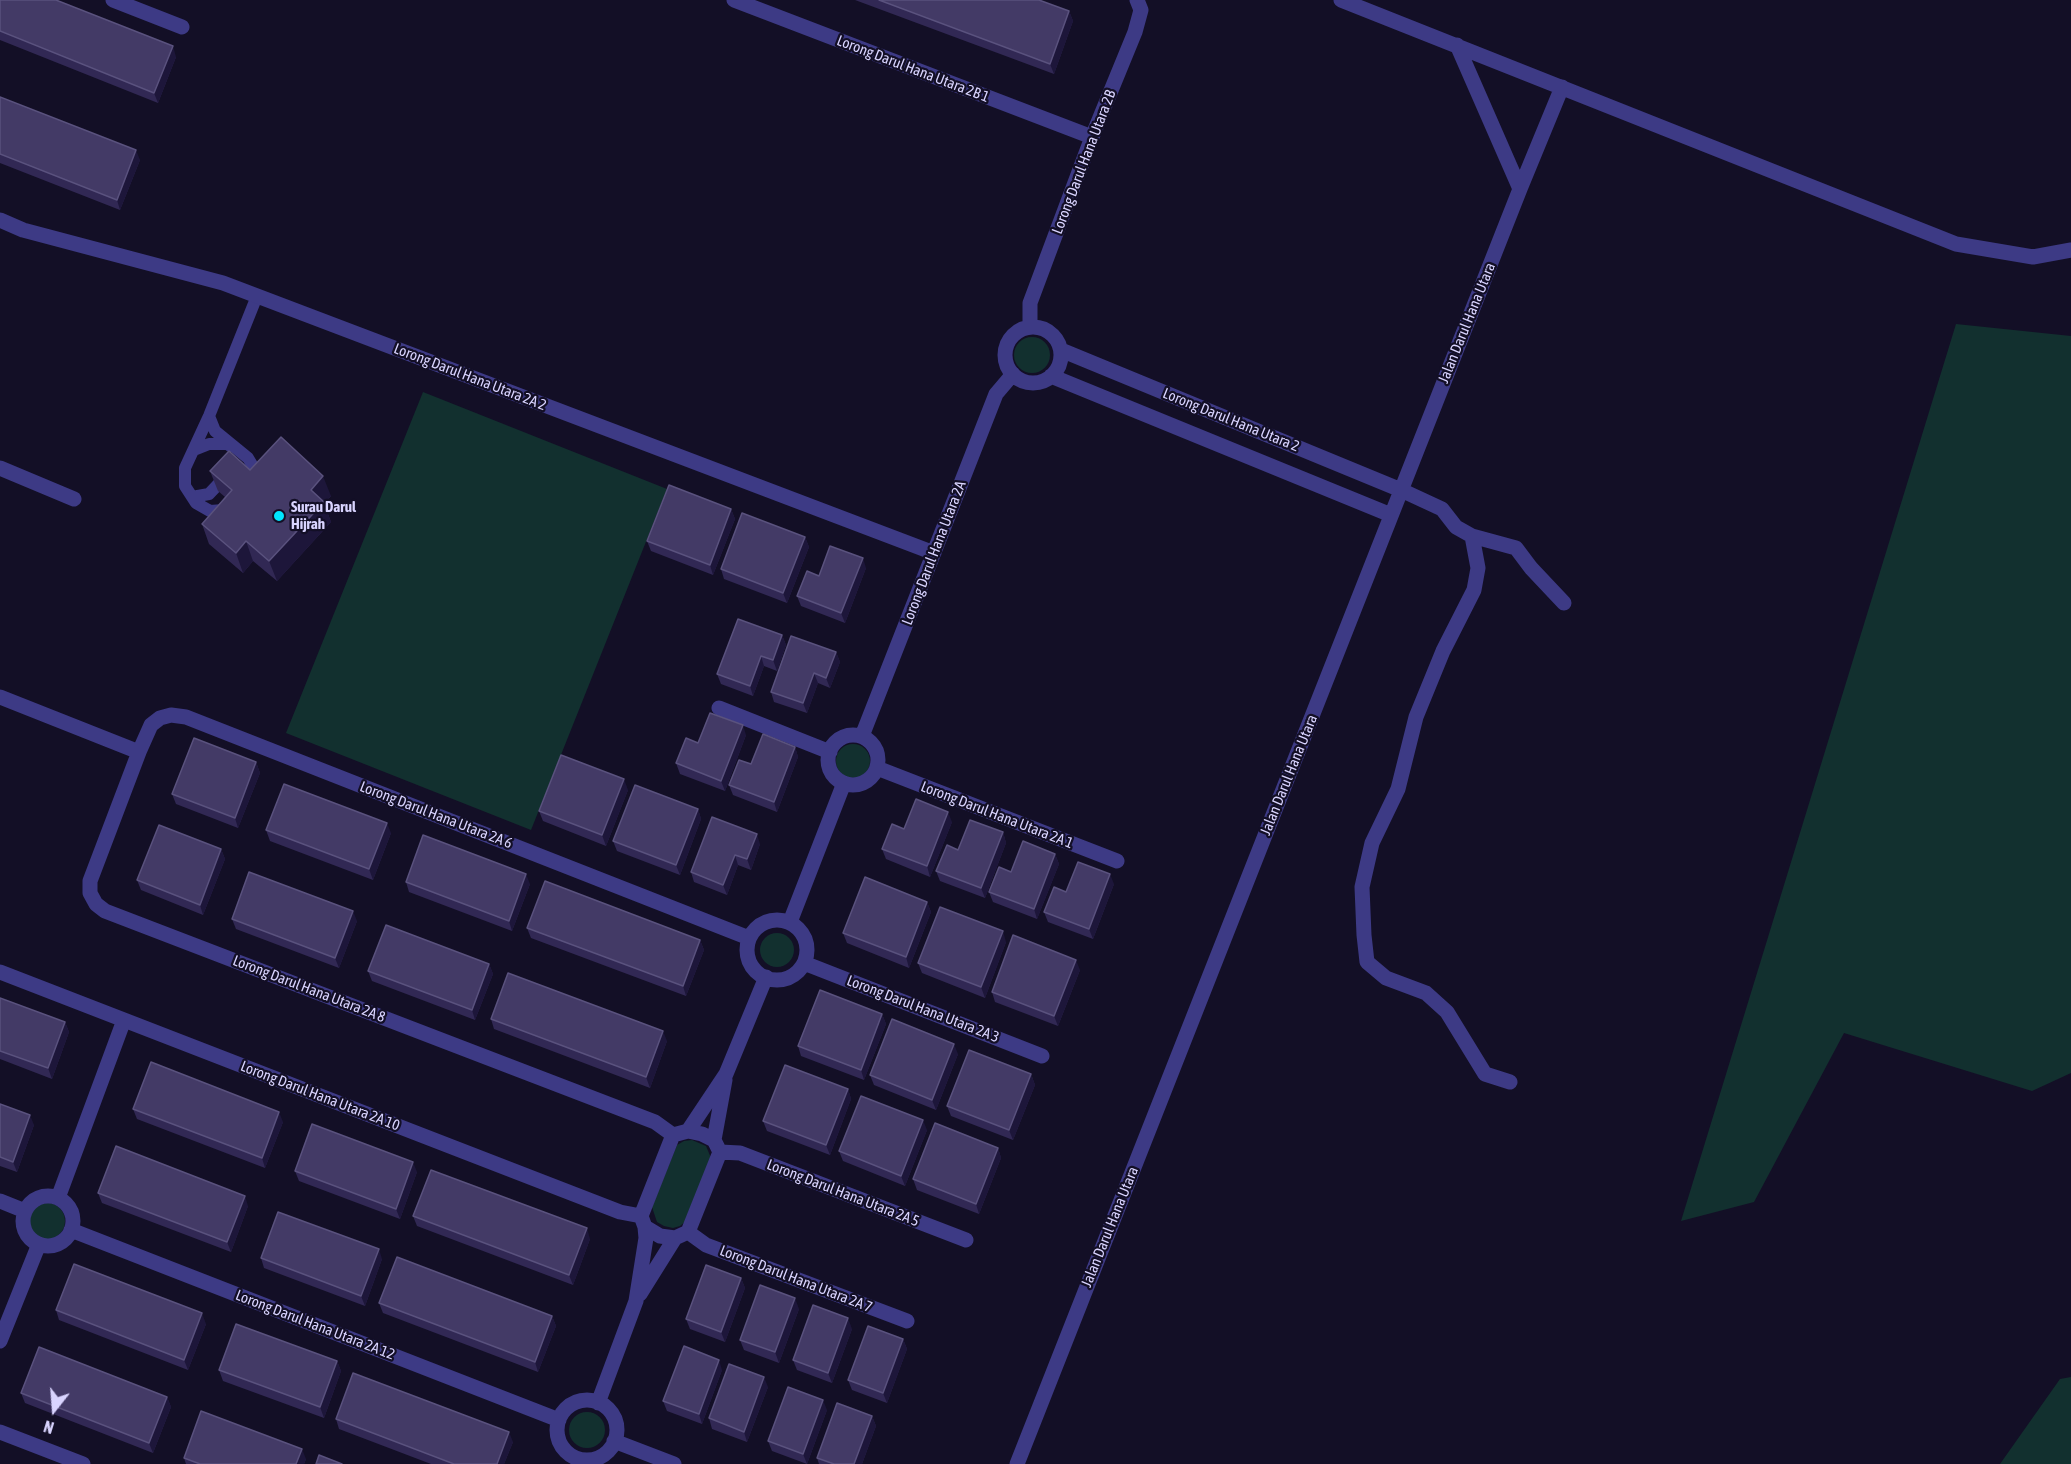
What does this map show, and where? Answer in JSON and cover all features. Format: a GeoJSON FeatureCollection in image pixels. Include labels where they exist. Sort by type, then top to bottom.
{"type":"FeatureCollection","features":[{"type":"Feature","properties":{"kind":"street"},"geometry":{"type":"LineString","coordinates":[[113,0],[182,27]]}},
{"type":"Feature","properties":{"kind":"street","name":"Lorong Darul Hana Utara 2B 1"},"geometry":{"type":"LineString","coordinates":[[734,0],[1092,137]]}},
{"type":"Feature","properties":{"kind":"street","name":"Lorong Darul Hana Utara 2B"},"geometry":{"type":"LineString","coordinates":[[1030,326],[1030,303],[1092,137],[1135,32],[1141,10],[1137,0]]}},
{"type":"Feature","properties":{"kind":"street"},"geometry":{"type":"LineString","coordinates":[[1341,0],[1956,244],[2033,257],[2071,250]]}},
{"type":"Feature","properties":{"kind":"street"},"geometry":{"type":"LineString","coordinates":[[1457,45],[1520,189]]}},
{"type":"Feature","properties":{"kind":"street","name":"Jalan Darul Hana Utara"},"geometry":{"type":"LineString","coordinates":[[1017,1464],[1562,87]]}},
{"type":"Feature","properties":{"kind":"street","name":"Lorong Darul Hana Utara 2A 2"},"geometry":{"type":"LineString","coordinates":[[0,220],[23,230],[223,283],[934,554]]}},
{"type":"Feature","properties":{"kind":"street"},"geometry":{"type":"LineString","coordinates":[[1030,326],[1044,329],[1052,334],[1061,350],[1058,369],[1043,381],[1024,381],[1013,374],[1006,362],[1006,344],[1018,331],[1030,326]]}},
{"type":"Feature","properties":{"kind":"street","name":"Lorong Darul Hana Utara 2"},"geometry":{"type":"LineString","coordinates":[[1061,350],[1401,490],[1442,509],[1456,527],[1472,536]]}},
{"type":"Feature","properties":{"kind":"street","name":"Lorong Darul Hana Utara 2A"},"geometry":{"type":"LineString","coordinates":[[862,736],[996,394],[1013,374]]}},
{"type":"Feature","properties":{"kind":"street","name":"Lorong Darul Hana Utara 2"},"geometry":{"type":"LineString","coordinates":[[1051,376],[1391,515]]}},
{"type":"Feature","properties":{"kind":"street"},"geometry":{"type":"LineString","coordinates":[[0,468],[74,499]]}},
{"type":"Feature","properties":{"kind":"street"},"geometry":{"type":"LineString","coordinates":[[1510,1082],[1485,1074],[1447,1012],[1426,993],[1386,978],[1367,962],[1362,887],[1372,843],[1398,789],[1416,717],[1443,651],[1474,590],[1478,568],[1472,536],[1515,548],[1564,603]]}},
{"type":"Feature","properties":{"kind":"street"},"geometry":{"type":"LineString","coordinates":[[0,697],[139,752]]}},
{"type":"Feature","properties":{"kind":"street"},"geometry":{"type":"LineString","coordinates":[[719,708],[830,752]]}},
{"type":"Feature","properties":{"kind":"street","name":"Lorong Darul Hana Utara 2A 6"},"geometry":{"type":"LineString","coordinates":[[139,752],[151,725],[160,718],[171,715],[186,717],[749,938]]}},
{"type":"Feature","properties":{"kind":"street"},"geometry":{"type":"LineString","coordinates":[[846,736],[862,736],[875,747],[878,756],[877,768],[869,779],[862,783],[853,785],[844,783],[832,774],[829,767],[830,752],[839,739],[846,736]]}},
{"type":"Feature","properties":{"kind":"street","name":"Lorong Darul Hana Utara 2A 8"},"geometry":{"type":"LineString","coordinates":[[139,752],[90,881],[90,893],[96,904],[105,911],[655,1122],[673,1135]]}},
{"type":"Feature","properties":{"kind":"street","name":"Lorong Darul Hana Utara 2A 1"},"geometry":{"type":"LineString","coordinates":[[877,768],[1117,861]]}},
{"type":"Feature","properties":{"kind":"street"},"geometry":{"type":"LineString","coordinates":[[790,922],[844,783]]}},
{"type":"Feature","properties":{"kind":"street"},"geometry":{"type":"LineString","coordinates":[[776,920],[790,922],[802,932],[807,941],[808,951],[804,963],[794,975],[775,980],[766,978],[751,964],[747,955],[749,938],[757,927],[766,922],[776,920]]}},
{"type":"Feature","properties":{"kind":"street","name":"Lorong Darul Hana Utara 2A 3"},"geometry":{"type":"LineString","coordinates":[[804,963],[1042,1056]]}},
{"type":"Feature","properties":{"kind":"street","name":"Lorong Darul Hana Utara 2A 10"},"geometry":{"type":"LineString","coordinates":[[0,972],[643,1221],[660,1236],[682,1235]]}},
{"type":"Feature","properties":{"kind":"street"},"geometry":{"type":"LineString","coordinates":[[598,1402],[636,1301],[646,1238],[643,1221],[673,1135],[688,1131],[726,1074],[766,978]]}},
{"type":"Feature","properties":{"kind":"street"},"geometry":{"type":"LineString","coordinates":[[57,1198],[124,1020]]}},
{"type":"Feature","properties":{"kind":"street"},"geometry":{"type":"LineString","coordinates":[[636,1301],[682,1235],[717,1146],[726,1074]]}},
{"type":"Feature","properties":{"kind":"street","name":"Lorong Darul Hana Utara 2A 5"},"geometry":{"type":"LineString","coordinates":[[688,1131],[702,1134],[717,1146],[966,1240]]}},
{"type":"Feature","properties":{"kind":"street"},"geometry":{"type":"LineString","coordinates":[[51,1196],[57,1198],[70,1210],[71,1230],[63,1240],[56,1244],[39,1244],[26,1233],[23,1225],[25,1210],[36,1199],[51,1196]]}},
{"type":"Feature","properties":{"kind":"street"},"geometry":{"type":"LineString","coordinates":[[0,1201],[25,1210]]}},
{"type":"Feature","properties":{"kind":"street","name":"Lorong Darul Hana Utara 2A 12"},"geometry":{"type":"LineString","coordinates":[[71,1230],[559,1420]]}},
{"type":"Feature","properties":{"kind":"street","name":"Lorong Darul Hana Utara 2A 7"},"geometry":{"type":"LineString","coordinates":[[682,1235],[907,1321]]}},
{"type":"Feature","properties":{"kind":"street"},"geometry":{"type":"LineString","coordinates":[[0,1341],[39,1244]]}},
{"type":"Feature","properties":{"kind":"street"},"geometry":{"type":"LineString","coordinates":[[580,1401],[598,1402],[614,1417],[616,1426],[614,1441],[606,1453],[597,1458],[576,1461],[558,1439],[559,1420],[563,1412],[571,1405],[580,1401]]}},
{"type":"Feature","properties":{"kind":"street"},"geometry":{"type":"LineString","coordinates":[[0,1432],[83,1464]]}},
{"type":"Feature","properties":{"kind":"street"},"geometry":{"type":"LineString","coordinates":[[614,1441],[674,1464]]}},
{"type":"Feature","properties":{"kind":"lane"},"geometry":{"type":"LineString","coordinates":[[210,416],[215,431],[248,458],[254,468],[252,478],[224,510],[210,511],[196,503],[185,486],[185,468],[210,416],[257,296]]}},
{"type":"Feature","properties":{"kind":"lane"},"geometry":{"type":"LineString","coordinates":[[194,450],[209,444],[230,444]]}},
{"type":"Feature","properties":{"kind":"lane"},"geometry":{"type":"LineString","coordinates":[[192,497],[209,494],[229,472],[230,444]]}},
{"type":"Feature","properties":{"kind":"green space"},"geometry":{"type":"Polygon","coordinates":[[[1956,324],[2071,336],[2071,1073],[2032,1091],[1844,1033],[1754,1202],[1681,1221],[1956,324]]]}},
{"type":"Feature","properties":{"kind":"green space"},"geometry":{"type":"Polygon","coordinates":[[[1032,337],[1045,342],[1050,355],[1045,368],[1032,373],[1019,368],[1014,355],[1019,342],[1032,337]]]}},
{"type":"Feature","properties":{"kind":"green space"},"geometry":{"type":"Polygon","coordinates":[[[423,392],[667,489],[531,830],[286,733],[423,392]]]}},
{"type":"Feature","properties":{"kind":"green space"},"geometry":{"type":"Polygon","coordinates":[[[853,744],[865,749],[870,761],[865,773],[853,778],[841,773],[836,761],[841,749],[853,744]]]}},
{"type":"Feature","properties":{"kind":"green space"},"geometry":{"type":"Polygon","coordinates":[[[777,933],[789,938],[794,950],[789,962],[777,967],[765,962],[760,950],[765,938],[777,933]]]}},
{"type":"Feature","properties":{"kind":"green space"},"geometry":{"type":"Polygon","coordinates":[[[692,1140],[706,1146],[711,1158],[686,1221],[673,1228],[664,1226],[657,1222],[652,1207],[677,1145],[692,1140]]]}},
{"type":"Feature","properties":{"kind":"green space"},"geometry":{"type":"Polygon","coordinates":[[[47,1203],[60,1208],[65,1221],[60,1234],[47,1239],[34,1234],[29,1221],[34,1208],[47,1203]]]}},
{"type":"Feature","properties":{"kind":"green space"},"geometry":{"type":"Polygon","coordinates":[[[2071,1377],[2071,1464],[2000,1464],[2060,1379],[2071,1377]]]}},
{"type":"Feature","properties":{"kind":"green space"},"geometry":{"type":"Polygon","coordinates":[[[587,1412],[600,1417],[605,1430],[600,1443],[587,1448],[574,1443],[569,1430],[574,1417],[587,1412]]]}},
{"type":"Feature","properties":{"kind":"building"},"geometry":{"type":"Polygon","coordinates":[[[0,0],[56,0],[173,46],[154,93],[0,31],[0,0]]]}},
{"type":"Feature","properties":{"kind":"building"},"geometry":{"type":"Polygon","coordinates":[[[879,0],[1039,0],[1069,11],[1050,64],[879,0]]]}},
{"type":"Feature","properties":{"kind":"building"},"geometry":{"type":"Polygon","coordinates":[[[0,97],[136,150],[117,200],[0,154],[0,97]]]}},
{"type":"Feature","properties":{"kind":"building","name":"Surau Darul Hijrah"},"geometry":{"type":"Polygon","coordinates":[[[281,437],[323,476],[311,490],[324,502],[269,561],[246,541],[236,553],[202,524],[232,490],[210,471],[229,451],[250,470],[281,437]]]}},
{"type":"Feature","properties":{"kind":"building"},"geometry":{"type":"Polygon","coordinates":[[[669,485],[731,509],[710,565],[647,541],[669,485]]]}},
{"type":"Feature","properties":{"kind":"building"},"geometry":{"type":"Polygon","coordinates":[[[742,513],[805,537],[783,593],[721,569],[742,513]]]}},
{"type":"Feature","properties":{"kind":"building"},"geometry":{"type":"Polygon","coordinates":[[[830,546],[863,558],[841,613],[797,596],[807,571],[819,576],[830,546]]]}},
{"type":"Feature","properties":{"kind":"building"},"geometry":{"type":"Polygon","coordinates":[[[738,619],[782,635],[773,660],[761,656],[750,686],[717,674],[738,619]]]}},
{"type":"Feature","properties":{"kind":"building"},"geometry":{"type":"Polygon","coordinates":[[[791,636],[836,652],[826,678],[814,673],[803,703],[771,692],[791,636]]]}},
{"type":"Feature","properties":{"kind":"building"},"geometry":{"type":"Polygon","coordinates":[[[710,713],[743,725],[721,781],[676,763],[686,738],[698,743],[710,713]]]}},
{"type":"Feature","properties":{"kind":"building"},"geometry":{"type":"Polygon","coordinates":[[[763,734],[795,747],[774,802],[729,785],[739,760],[751,764],[763,734]]]}},
{"type":"Feature","properties":{"kind":"building"},"geometry":{"type":"Polygon","coordinates":[[[194,738],[256,762],[235,818],[172,794],[194,738]]]}},
{"type":"Feature","properties":{"kind":"building"},"geometry":{"type":"Polygon","coordinates":[[[561,755],[624,779],[602,835],[539,811],[561,755]]]}},
{"type":"Feature","properties":{"kind":"building"},"geometry":{"type":"Polygon","coordinates":[[[284,784],[387,823],[369,869],[266,830],[284,784]]]}},
{"type":"Feature","properties":{"kind":"building"},"geometry":{"type":"Polygon","coordinates":[[[635,785],[698,809],[676,865],[613,841],[635,785]]]}},
{"type":"Feature","properties":{"kind":"building"},"geometry":{"type":"Polygon","coordinates":[[[916,799],[948,812],[927,866],[882,849],[892,824],[904,829],[916,799]]]}},
{"type":"Feature","properties":{"kind":"building"},"geometry":{"type":"Polygon","coordinates":[[[712,817],[757,834],[747,859],[735,855],[723,885],[691,872],[712,817]]]}},
{"type":"Feature","properties":{"kind":"building"},"geometry":{"type":"Polygon","coordinates":[[[970,820],[1003,832],[981,888],[936,871],[947,845],[958,850],[970,820]]]}},
{"type":"Feature","properties":{"kind":"building"},"geometry":{"type":"Polygon","coordinates":[[[159,825],[221,849],[200,905],[137,880],[159,825]]]}},
{"type":"Feature","properties":{"kind":"building"},"geometry":{"type":"Polygon","coordinates":[[[423,835],[526,874],[509,921],[406,882],[423,835]]]}},
{"type":"Feature","properties":{"kind":"building"},"geometry":{"type":"Polygon","coordinates":[[[1023,841],[1055,854],[1034,909],[989,892],[999,867],[1011,872],[1023,841]]]}},
{"type":"Feature","properties":{"kind":"building"},"geometry":{"type":"Polygon","coordinates":[[[1078,862],[1110,874],[1089,929],[1044,912],[1054,887],[1066,892],[1078,862]]]}},
{"type":"Feature","properties":{"kind":"building"},"geometry":{"type":"Polygon","coordinates":[[[249,872],[353,911],[335,958],[232,919],[249,872]]]}},
{"type":"Feature","properties":{"kind":"building"},"geometry":{"type":"Polygon","coordinates":[[[865,877],[927,902],[906,957],[843,933],[865,877]]]}},
{"type":"Feature","properties":{"kind":"building"},"geometry":{"type":"Polygon","coordinates":[[[545,881],[700,940],[683,986],[527,928],[545,881]]]}},
{"type":"Feature","properties":{"kind":"building"},"geometry":{"type":"Polygon","coordinates":[[[940,907],[1003,931],[981,987],[918,963],[940,907]]]}},
{"type":"Feature","properties":{"kind":"building"},"geometry":{"type":"Polygon","coordinates":[[[386,925],[489,964],[472,1010],[368,971],[386,925]]]}},
{"type":"Feature","properties":{"kind":"building"},"geometry":{"type":"Polygon","coordinates":[[[1013,935],[1076,960],[1054,1016],[992,992],[1013,935]]]}},
{"type":"Feature","properties":{"kind":"building"},"geometry":{"type":"Polygon","coordinates":[[[508,973],[663,1031],[646,1077],[491,1019],[508,973]]]}},
{"type":"Feature","properties":{"kind":"building"},"geometry":{"type":"Polygon","coordinates":[[[820,990],[882,1014],[861,1070],[798,1046],[820,990]]]}},
{"type":"Feature","properties":{"kind":"building"},"geometry":{"type":"Polygon","coordinates":[[[0,998],[65,1022],[48,1068],[0,1051],[0,998]]]}},
{"type":"Feature","properties":{"kind":"building"},"geometry":{"type":"Polygon","coordinates":[[[892,1019],[954,1044],[932,1100],[870,1075],[892,1019]]]}},
{"type":"Feature","properties":{"kind":"building"},"geometry":{"type":"Polygon","coordinates":[[[969,1050],[1031,1074],[1009,1130],[947,1106],[969,1050]]]}},
{"type":"Feature","properties":{"kind":"building"},"geometry":{"type":"Polygon","coordinates":[[[151,1062],[279,1112],[262,1158],[133,1109],[151,1062]]]}},
{"type":"Feature","properties":{"kind":"building"},"geometry":{"type":"Polygon","coordinates":[[[785,1065],[848,1089],[826,1145],[763,1121],[785,1065]]]}},
{"type":"Feature","properties":{"kind":"building"},"geometry":{"type":"Polygon","coordinates":[[[861,1096],[923,1120],[901,1176],[839,1151],[861,1096]]]}},
{"type":"Feature","properties":{"kind":"building"},"geometry":{"type":"Polygon","coordinates":[[[0,1104],[30,1115],[13,1162],[0,1157],[0,1104]]]}},
{"type":"Feature","properties":{"kind":"building"},"geometry":{"type":"Polygon","coordinates":[[[935,1123],[998,1148],[976,1204],[913,1179],[935,1123]]]}},
{"type":"Feature","properties":{"kind":"building"},"geometry":{"type":"Polygon","coordinates":[[[312,1124],[413,1162],[396,1209],[295,1171],[312,1124]]]}},
{"type":"Feature","properties":{"kind":"building"},"geometry":{"type":"Polygon","coordinates":[[[116,1146],[245,1196],[227,1242],[98,1193],[116,1146]]]}},
{"type":"Feature","properties":{"kind":"building"},"geometry":{"type":"Polygon","coordinates":[[[431,1170],[587,1228],[569,1275],[413,1216],[431,1170]]]}},
{"type":"Feature","properties":{"kind":"building"},"geometry":{"type":"Polygon","coordinates":[[[278,1212],[379,1249],[361,1296],[261,1258],[278,1212]]]}},
{"type":"Feature","properties":{"kind":"building"},"geometry":{"type":"Polygon","coordinates":[[[397,1257],[552,1316],[535,1362],[379,1303],[397,1257]]]}},
{"type":"Feature","properties":{"kind":"building"},"geometry":{"type":"Polygon","coordinates":[[[74,1264],[202,1313],[184,1360],[56,1310],[74,1264]]]}},
{"type":"Feature","properties":{"kind":"building"},"geometry":{"type":"Polygon","coordinates":[[[706,1265],[741,1278],[721,1332],[686,1319],[706,1265]]]}},
{"type":"Feature","properties":{"kind":"building"},"geometry":{"type":"Polygon","coordinates":[[[760,1285],[795,1298],[775,1352],[740,1340],[760,1285]]]}},
{"type":"Feature","properties":{"kind":"building"},"geometry":{"type":"Polygon","coordinates":[[[813,1305],[848,1318],[828,1373],[793,1360],[813,1305]]]}},
{"type":"Feature","properties":{"kind":"building"},"geometry":{"type":"Polygon","coordinates":[[[236,1324],[337,1361],[320,1407],[219,1370],[236,1324]]]}},
{"type":"Feature","properties":{"kind":"building"},"geometry":{"type":"Polygon","coordinates":[[[868,1326],[903,1339],[883,1393],[848,1380],[868,1326]]]}},
{"type":"Feature","properties":{"kind":"building"},"geometry":{"type":"Polygon","coordinates":[[[684,1346],[719,1360],[699,1414],[663,1401],[684,1346]]]}},
{"type":"Feature","properties":{"kind":"building"},"geometry":{"type":"Polygon","coordinates":[[[39,1347],[167,1397],[149,1443],[21,1393],[39,1347]]]}},
{"type":"Feature","properties":{"kind":"building"},"geometry":{"type":"Polygon","coordinates":[[[729,1364],[764,1377],[744,1432],[709,1418],[729,1364]]]}},
{"type":"Feature","properties":{"kind":"building"},"geometry":{"type":"Polygon","coordinates":[[[353,1373],[509,1432],[497,1464],[454,1464],[336,1419],[353,1373]]]}},
{"type":"Feature","properties":{"kind":"building"},"geometry":{"type":"Polygon","coordinates":[[[788,1387],[823,1400],[803,1454],[768,1441],[788,1387]]]}},
{"type":"Feature","properties":{"kind":"building"},"geometry":{"type":"Polygon","coordinates":[[[837,1403],[872,1416],[854,1464],[834,1464],[817,1458],[837,1403]]]}},
{"type":"Feature","properties":{"kind":"building"},"geometry":{"type":"Polygon","coordinates":[[[201,1411],[302,1449],[296,1464],[200,1464],[184,1458],[201,1411]]]}},
{"type":"Feature","properties":{"kind":"building"},"geometry":{"type":"Polygon","coordinates":[[[319,1455],[342,1464],[316,1464],[319,1455]]]}},
{"type":"Feature","properties":{"kind":"place","name":"Surau Darul Hijrah"},"geometry":{"type":"Point","coordinates":[279,516]}}]}
